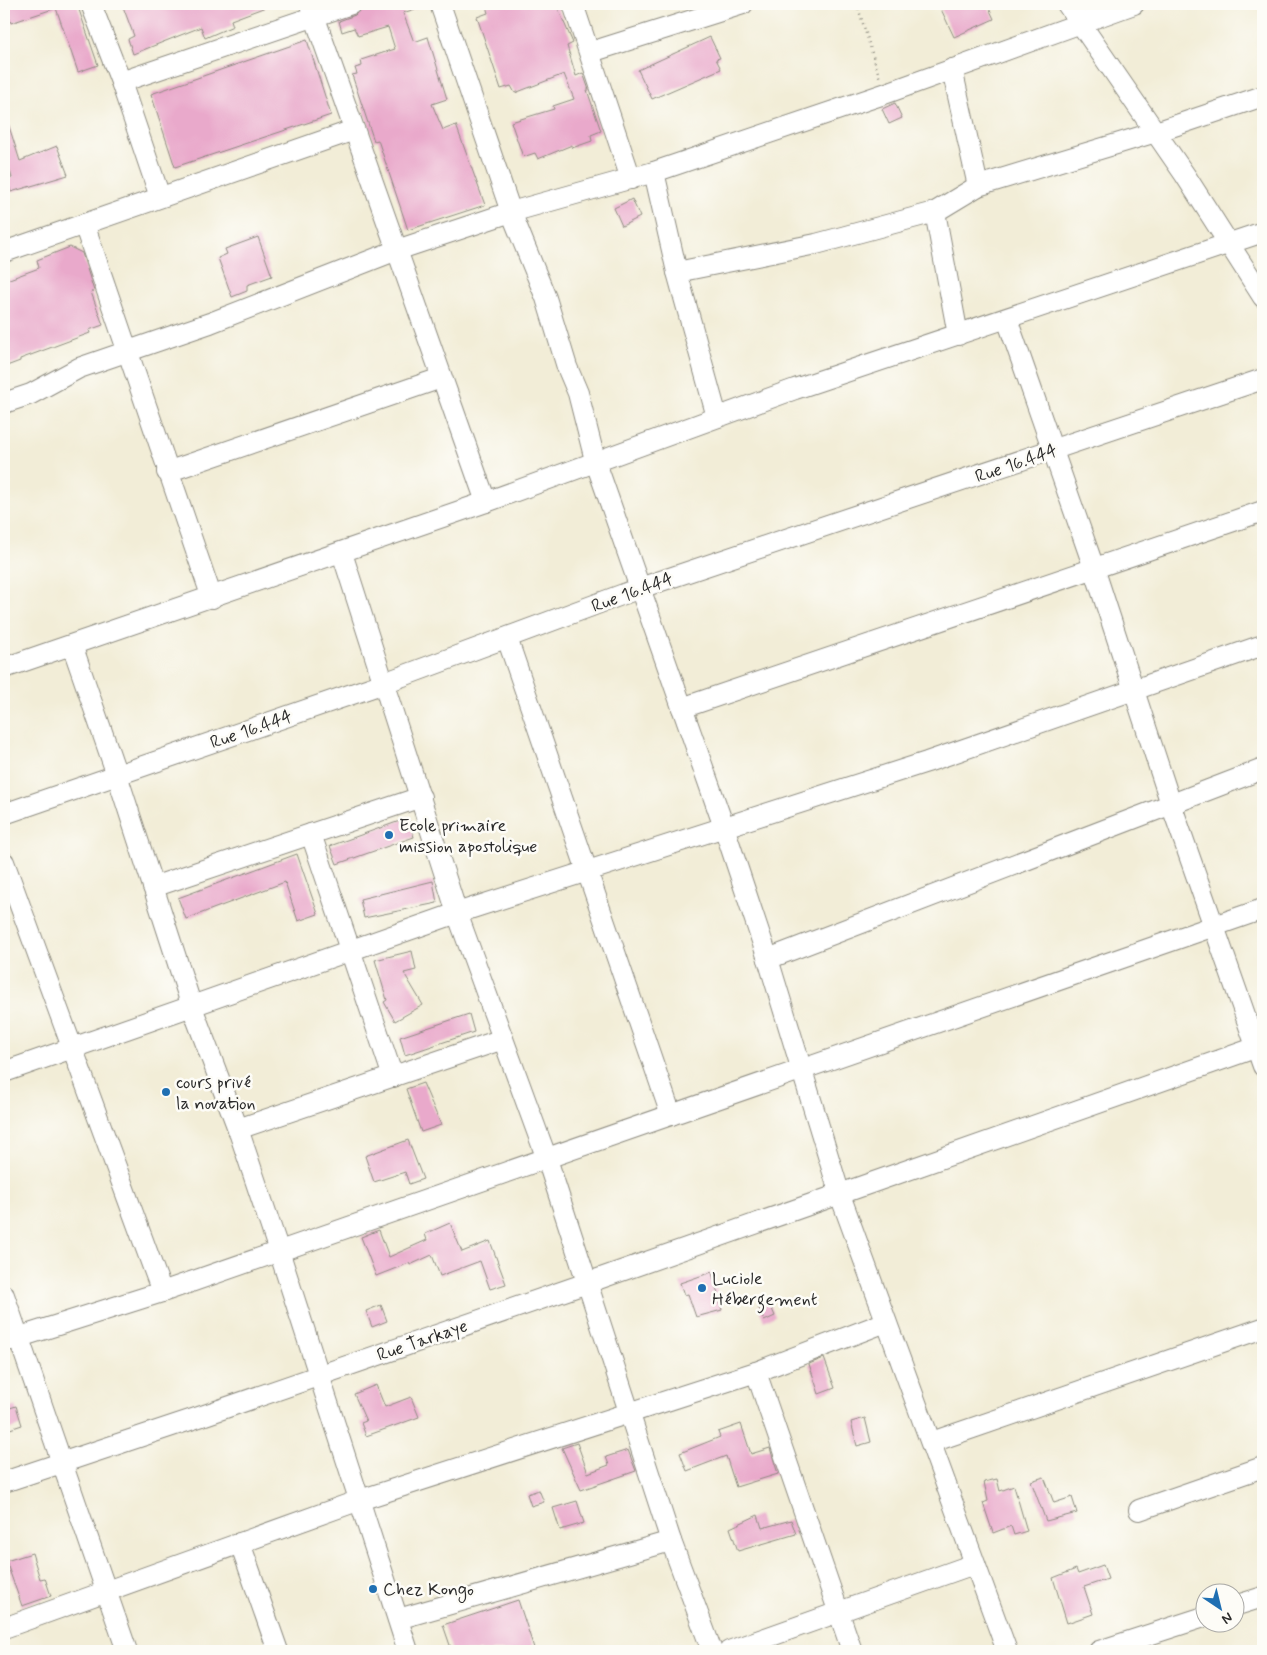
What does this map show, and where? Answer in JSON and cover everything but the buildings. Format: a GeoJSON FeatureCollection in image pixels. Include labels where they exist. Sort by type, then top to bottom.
{"type":"FeatureCollection","features":[{"type":"Feature","properties":{"kind":"street"},"geometry":{"type":"LineString","coordinates":[[91,4],[122,82],[160,198]]}},
{"type":"Feature","properties":{"kind":"street"},"geometry":{"type":"LineString","coordinates":[[122,82],[312,10],[351,4]]}},
{"type":"Feature","properties":{"kind":"street"},"geometry":{"type":"LineString","coordinates":[[440,4],[511,212],[546,298],[567,367],[578,393],[595,460],[724,827],[768,959],[840,1194],[1007,1651]]}},
{"type":"Feature","properties":{"kind":"street"},"geometry":{"type":"LineString","coordinates":[[573,4],[591,52],[630,179]]}},
{"type":"Feature","properties":{"kind":"street"},"geometry":{"type":"LineString","coordinates":[[591,52],[743,4]]}},
{"type":"Feature","properties":{"kind":"street"},"geometry":{"type":"LineString","coordinates":[[1067,4],[1185,174],[1263,298]]}},
{"type":"Feature","properties":{"kind":"street"},"geometry":{"type":"LineString","coordinates":[[4,403],[31,394],[79,368],[210,322],[397,250],[511,212],[654,172],[884,94],[1134,4]]}},
{"type":"Feature","properties":{"kind":"street"},"geometry":{"type":"LineString","coordinates":[[312,10],[486,502]]}},
{"type":"Feature","properties":{"kind":"street"},"geometry":{"type":"LineString","coordinates":[[952,69],[978,186]]}},
{"type":"Feature","properties":{"kind":"street"},"geometry":{"type":"LineString","coordinates":[[677,272],[816,244],[935,212],[978,186],[1156,132],[1263,96]]}},
{"type":"Feature","properties":{"kind":"street"},"geometry":{"type":"LineString","coordinates":[[4,250],[354,130]]}},
{"type":"Feature","properties":{"kind":"street"},"geometry":{"type":"LineString","coordinates":[[654,172],[677,272],[717,417]]}},
{"type":"Feature","properties":{"kind":"street"},"geometry":{"type":"LineString","coordinates":[[935,212],[958,335]]}},
{"type":"Feature","properties":{"kind":"street"},"geometry":{"type":"LineString","coordinates":[[84,224],[167,472],[212,598]]}},
{"type":"Feature","properties":{"kind":"street"},"geometry":{"type":"LineString","coordinates":[[4,668],[342,553],[717,417],[1263,232]]}},
{"type":"Feature","properties":{"kind":"street"},"geometry":{"type":"LineString","coordinates":[[1007,319],[1094,568],[1171,804],[1261,1053]]}},
{"type":"Feature","properties":{"kind":"street"},"geometry":{"type":"LineString","coordinates":[[167,472],[441,378]]}},
{"type":"Feature","properties":{"kind":"street","name":"Rue 16.444"},"geometry":{"type":"LineString","coordinates":[[4,814],[384,682],[640,588],[1263,379]]}},
{"type":"Feature","properties":{"kind":"street"},"geometry":{"type":"LineString","coordinates":[[682,708],[1263,511]]}},
{"type":"Feature","properties":{"kind":"street"},"geometry":{"type":"LineString","coordinates":[[342,553],[458,913],[546,1158],[671,1541],[712,1651]]}},
{"type":"Feature","properties":{"kind":"street"},"geometry":{"type":"LineString","coordinates":[[507,638],[671,1115]]}},
{"type":"Feature","properties":{"kind":"street"},"geometry":{"type":"LineString","coordinates":[[72,644],[117,775],[192,1007],[238,1129],[279,1251],[408,1651]]}},
{"type":"Feature","properties":{"kind":"street"},"geometry":{"type":"LineString","coordinates":[[4,1072],[458,913],[927,762],[1263,646]]}},
{"type":"Feature","properties":{"kind":"street"},"geometry":{"type":"LineString","coordinates":[[768,959],[1263,769]]}},
{"type":"Feature","properties":{"kind":"street"},"geometry":{"type":"LineString","coordinates":[[153,887],[421,797]]}},
{"type":"Feature","properties":{"kind":"street"},"geometry":{"type":"LineString","coordinates":[[311,834],[393,1077]]}},
{"type":"Feature","properties":{"kind":"street"},"geometry":{"type":"LineString","coordinates":[[4,862],[162,1292]]}},
{"type":"Feature","properties":{"kind":"street"},"geometry":{"type":"LineString","coordinates":[[11,1340],[162,1292],[1263,909]]}},
{"type":"Feature","properties":{"kind":"street"},"geometry":{"type":"LineString","coordinates":[[238,1129],[503,1039]]}},
{"type":"Feature","properties":{"kind":"street","name":"Rue Tarkaye"},"geometry":{"type":"LineString","coordinates":[[4,1482],[319,1376],[840,1194],[1261,1053]]}},
{"type":"Feature","properties":{"kind":"street"},"geometry":{"type":"LineString","coordinates":[[4,1295],[11,1340],[62,1463],[127,1651]]}},
{"type":"Feature","properties":{"kind":"street"},"geometry":{"type":"LineString","coordinates":[[4,1628],[360,1500],[756,1372],[886,1322]]}},
{"type":"Feature","properties":{"kind":"street"},"geometry":{"type":"LineString","coordinates":[[932,1442],[1263,1328]]}},
{"type":"Feature","properties":{"kind":"street"},"geometry":{"type":"LineString","coordinates":[[756,1372],[852,1651]]}},
{"type":"Feature","properties":{"kind":"street"},"geometry":{"type":"LineString","coordinates":[[1139,1510],[1263,1467]]}},
{"type":"Feature","properties":{"kind":"street"},"geometry":{"type":"LineString","coordinates":[[398,1619],[671,1541]]}},
{"type":"Feature","properties":{"kind":"street"},"geometry":{"type":"LineString","coordinates":[[240,1543],[278,1651]]}},
{"type":"Feature","properties":{"kind":"street"},"geometry":{"type":"LineString","coordinates":[[729,1651],[838,1614],[974,1564]]}},
{"type":"Feature","properties":{"kind":"street"},"geometry":{"type":"LineString","coordinates":[[1244,1603],[1263,1597]]}},
{"type":"Feature","properties":{"kind":"street"},"geometry":{"type":"LineString","coordinates":[[1099,1651],[1134,1646],[1194,1621]]}},
{"type":"Feature","properties":{"kind":"path"},"geometry":{"type":"LineString","coordinates":[[856,4],[884,94]]}},
{"type":"Feature","properties":{"kind":"place","name":"Ecole primaire mission apostolique"},"geometry":{"type":"Point","coordinates":[389,835]}},
{"type":"Feature","properties":{"kind":"place","name":"cours privé la novation"},"geometry":{"type":"Point","coordinates":[166,1092]}},
{"type":"Feature","properties":{"kind":"place","name":"Luciole Hébergement"},"geometry":{"type":"Point","coordinates":[702,1288]}},
{"type":"Feature","properties":{"kind":"place","name":"Chez Kongo"},"geometry":{"type":"Point","coordinates":[373,1589]}}]}
